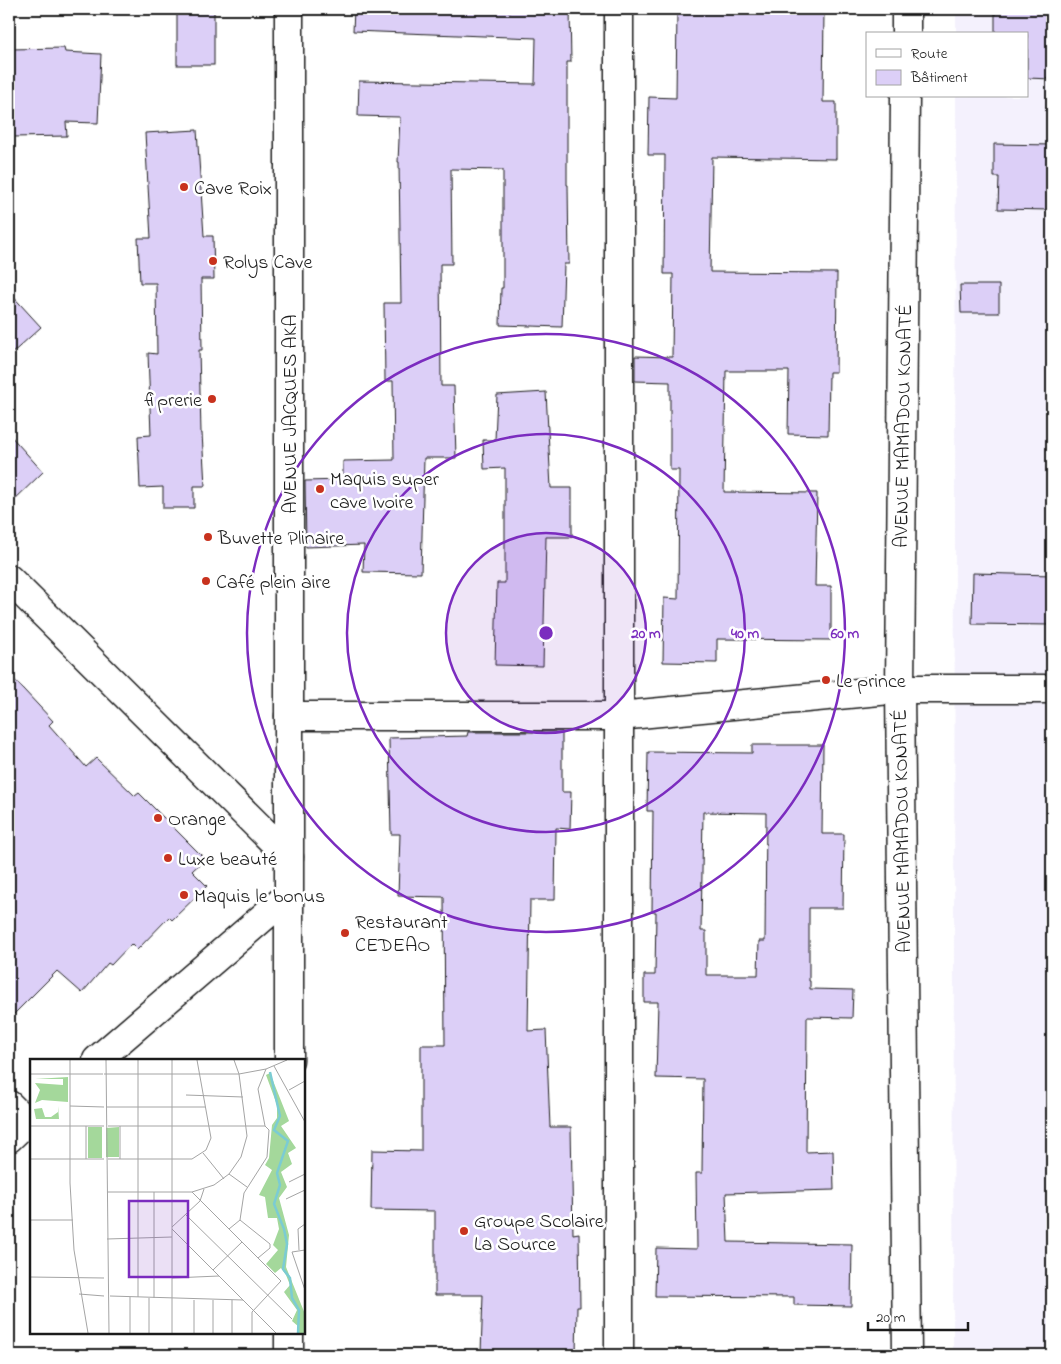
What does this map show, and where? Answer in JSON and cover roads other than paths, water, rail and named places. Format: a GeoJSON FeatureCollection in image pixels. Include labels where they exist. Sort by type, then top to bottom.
{"type":"FeatureCollection","features":[{"type":"Feature","properties":{"kind":"street","name":"AVENUE JACQUES AKA"},"geometry":{"type":"LineString","coordinates":[[289,9],[289,1059]]}},
{"type":"Feature","properties":{"kind":"street"},"geometry":{"type":"LineString","coordinates":[[619,9],[619,1355]]}},
{"type":"Feature","properties":{"kind":"street"},"geometry":{"type":"LineString","coordinates":[[906,9],[906,32]]}},
{"type":"Feature","properties":{"kind":"street","name":"AVENUE MAMADOU KONATÉ"},"geometry":{"type":"LineString","coordinates":[[905,98],[900,689],[907,1355]]}},
{"type":"Feature","properties":{"kind":"street"},"geometry":{"type":"LineString","coordinates":[[9,579],[289,857]]}},
{"type":"Feature","properties":{"kind":"street"},"geometry":{"type":"LineString","coordinates":[[289,716],[619,716],[900,689],[1052,689]]}},
{"type":"Feature","properties":{"kind":"street"},"geometry":{"type":"LineString","coordinates":[[98,1059],[289,895]]}},
{"type":"Feature","properties":{"kind":"street"},"geometry":{"type":"LineString","coordinates":[[289,1334],[289,1355]]}},
{"type":"Feature","properties":{"kind":"place","name":"Cave Roix"},"geometry":{"type":"Point","coordinates":[184,187]}},
{"type":"Feature","properties":{"kind":"place","name":"Rolys Cave"},"geometry":{"type":"Point","coordinates":[213,261]}},
{"type":"Feature","properties":{"kind":"place","name":"fiprerie"},"geometry":{"type":"Point","coordinates":[212,399]}},
{"type":"Feature","properties":{"kind":"place","name":"Maquis super cave Ivoire"},"geometry":{"type":"Point","coordinates":[320,489]}},
{"type":"Feature","properties":{"kind":"place","name":"Buvette Plinaire"},"geometry":{"type":"Point","coordinates":[208,537]}},
{"type":"Feature","properties":{"kind":"place","name":"Café plein aire"},"geometry":{"type":"Point","coordinates":[206,581]}},
{"type":"Feature","properties":{"kind":"place","name":"Le prince"},"geometry":{"type":"Point","coordinates":[826,680]}},
{"type":"Feature","properties":{"kind":"place","name":"Orange"},"geometry":{"type":"Point","coordinates":[158,818]}},
{"type":"Feature","properties":{"kind":"place","name":"Luxe beauté"},"geometry":{"type":"Point","coordinates":[168,858]}},
{"type":"Feature","properties":{"kind":"place","name":"Maquis le bonus"},"geometry":{"type":"Point","coordinates":[184,895]}},
{"type":"Feature","properties":{"kind":"place","name":"Restaurant CEDEAO"},"geometry":{"type":"Point","coordinates":[345,933]}},
{"type":"Feature","properties":{"kind":"place","name":"Groupe Scolaire La Source"},"geometry":{"type":"Point","coordinates":[464,1231]}}]}
